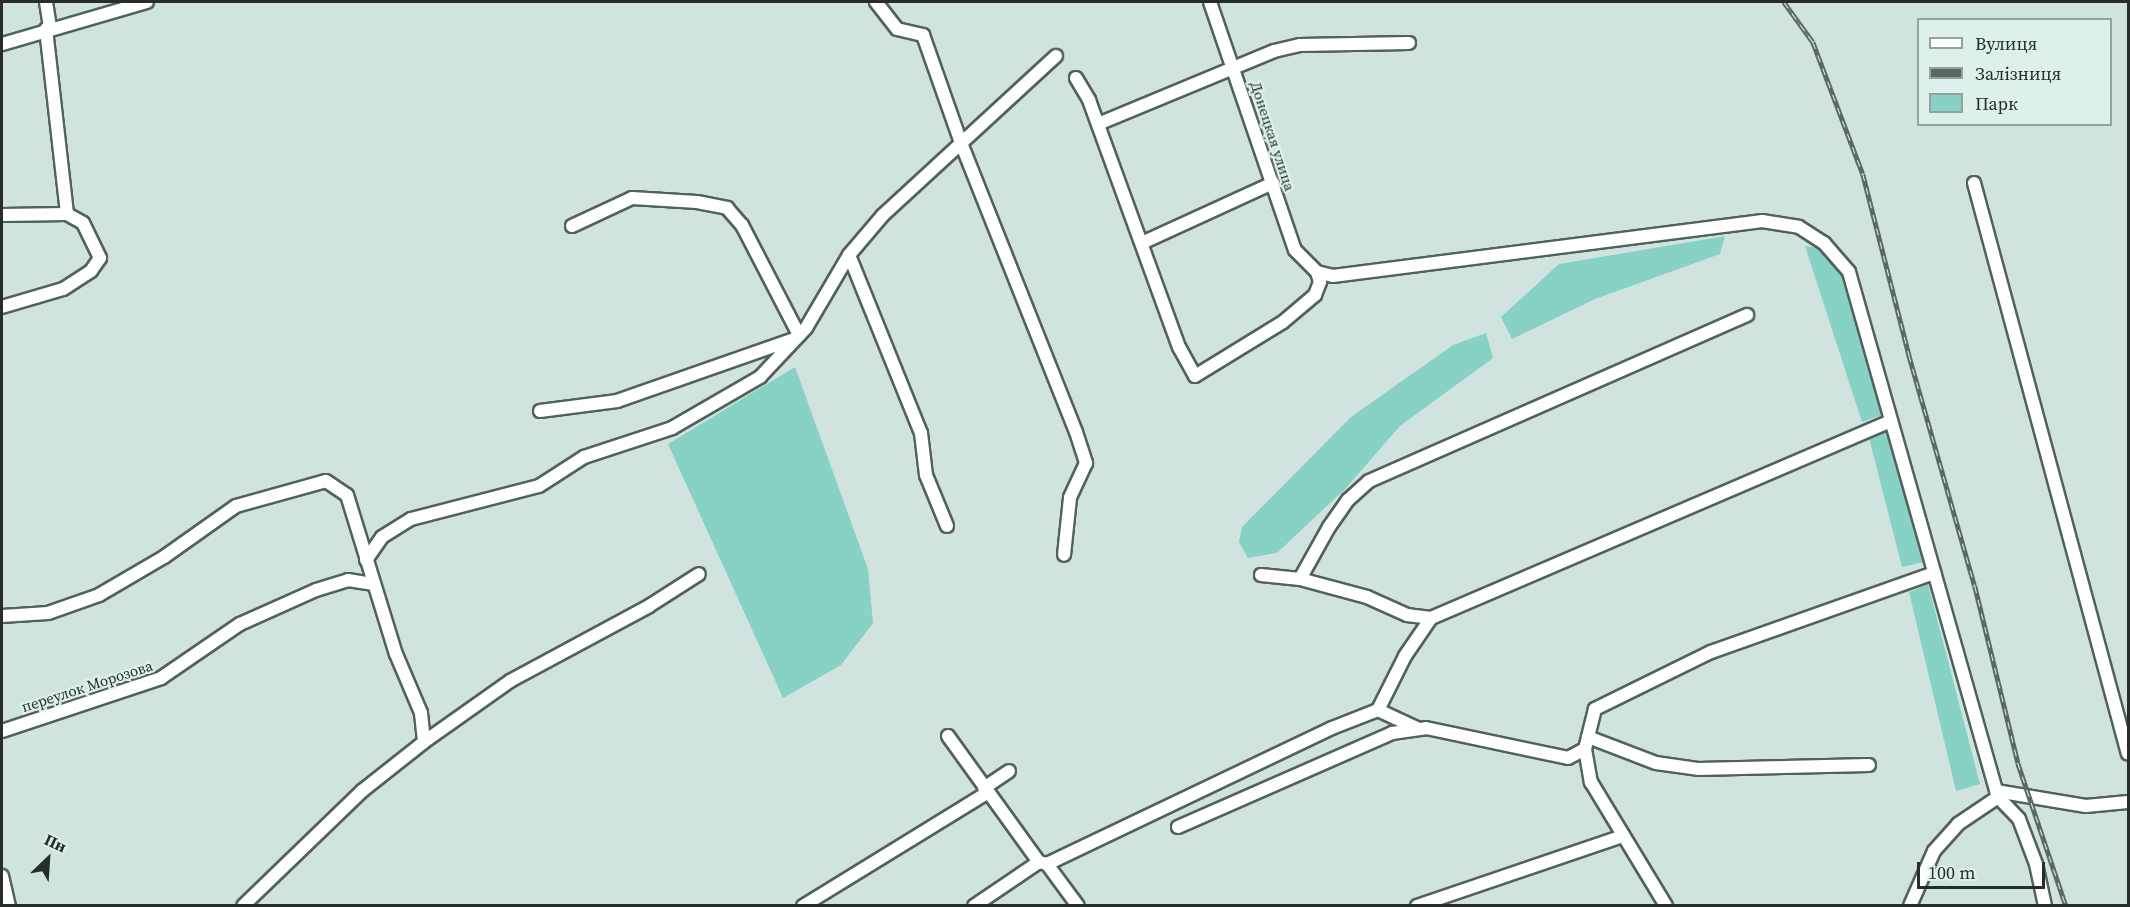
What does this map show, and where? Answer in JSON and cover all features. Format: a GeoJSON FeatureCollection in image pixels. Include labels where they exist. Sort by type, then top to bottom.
{"type":"FeatureCollection","features":[{"type":"Feature","properties":{"kind":"street"},"geometry":{"type":"LineString","coordinates":[[46,2],[67,214]]}},
{"type":"Feature","properties":{"kind":"street"},"geometry":{"type":"LineString","coordinates":[[2,44],[48,28],[147,2]]}},
{"type":"Feature","properties":{"kind":"street"},"geometry":{"type":"LineString","coordinates":[[876,2],[897,29],[923,35],[961,143],[1086,463],[1070,498],[1064,555]]}},
{"type":"Feature","properties":{"kind":"street","name":"Донецкая улица"},"geometry":{"type":"LineString","coordinates":[[1210,2],[1235,69],[1294,250],[1317,272]]}},
{"type":"Feature","properties":{"kind":"street"},"geometry":{"type":"LineString","coordinates":[[1098,124],[1274,51],[1300,45],[1409,43]]}},
{"type":"Feature","properties":{"kind":"street"},"geometry":{"type":"LineString","coordinates":[[366,560],[382,537],[411,519],[539,486],[584,457],[672,428],[760,377],[798,337],[849,255],[884,215],[1056,56]]}},
{"type":"Feature","properties":{"kind":"street"},"geometry":{"type":"LineString","coordinates":[[1076,78],[1098,124],[1144,242],[1179,347],[1195,376],[1291,315],[1315,295],[1320,282],[1317,272]]}},
{"type":"Feature","properties":{"kind":"street"},"geometry":{"type":"LineString","coordinates":[[1144,242],[1273,183]]}},
{"type":"Feature","properties":{"kind":"street"},"geometry":{"type":"LineString","coordinates":[[1974,183],[2128,754]]}},
{"type":"Feature","properties":{"kind":"street"},"geometry":{"type":"LineString","coordinates":[[572,226],[632,198],[697,202],[727,208],[742,225],[798,337]]}},
{"type":"Feature","properties":{"kind":"street"},"geometry":{"type":"LineString","coordinates":[[2,215],[67,214],[83,223],[100,258],[91,272],[63,289],[2,307]]}},
{"type":"Feature","properties":{"kind":"street"},"geometry":{"type":"LineString","coordinates":[[1317,272],[1333,276],[1762,221],[1799,227],[1824,243],[1849,272],[1997,794],[2019,819],[2036,864],[2045,906]]}},
{"type":"Feature","properties":{"kind":"street"},"geometry":{"type":"LineString","coordinates":[[849,255],[921,433],[926,475],[947,526]]}},
{"type":"Feature","properties":{"kind":"street"},"geometry":{"type":"LineString","coordinates":[[1300,579],[1329,527],[1348,500],[1370,481],[1747,315]]}},
{"type":"Feature","properties":{"kind":"street"},"geometry":{"type":"LineString","coordinates":[[540,411],[617,401],[798,337]]}},
{"type":"Feature","properties":{"kind":"street"},"geometry":{"type":"LineString","coordinates":[[1261,575],[1300,579],[1367,597],[1407,615],[1431,618],[1891,421]]}},
{"type":"Feature","properties":{"kind":"street"},"geometry":{"type":"LineString","coordinates":[[2,616],[48,613],[99,594],[164,557],[236,506],[326,481],[347,495],[396,654],[421,713],[424,742]]}},
{"type":"Feature","properties":{"kind":"street"},"geometry":{"type":"LineString","coordinates":[[1666,906],[1591,782],[1587,743],[1595,709],[1711,652],[1934,573]]}},
{"type":"Feature","properties":{"kind":"street"},"geometry":{"type":"LineString","coordinates":[[243,906],[362,791],[424,742],[510,681],[649,606],[699,574]]}},
{"type":"Feature","properties":{"kind":"street","name":"переулок Морозова"},"geometry":{"type":"LineString","coordinates":[[2,731],[161,678],[240,624],[316,590],[348,580],[374,584]]}},
{"type":"Feature","properties":{"kind":"street"},"geometry":{"type":"LineString","coordinates":[[974,906],[1043,863],[1332,728],[1378,710],[1405,656],[1431,618]]}},
{"type":"Feature","properties":{"kind":"street"},"geometry":{"type":"LineString","coordinates":[[1378,710],[1420,729],[1491,740],[1533,753],[1568,758],[1587,743]]}},
{"type":"Feature","properties":{"kind":"street"},"geometry":{"type":"LineString","coordinates":[[1178,827],[1392,733],[1420,729]]}},
{"type":"Feature","properties":{"kind":"street"},"geometry":{"type":"LineString","coordinates":[[948,736],[986,791],[1078,906]]}},
{"type":"Feature","properties":{"kind":"street"},"geometry":{"type":"LineString","coordinates":[[1587,743],[1656,763],[1698,769],[1869,765]]}},
{"type":"Feature","properties":{"kind":"street"},"geometry":{"type":"LineString","coordinates":[[804,906],[986,791],[1009,771]]}},
{"type":"Feature","properties":{"kind":"street"},"geometry":{"type":"LineString","coordinates":[[1910,906],[1934,851],[1959,824],[1997,794],[2086,806],[2128,802]]}},
{"type":"Feature","properties":{"kind":"street"},"geometry":{"type":"LineString","coordinates":[[1417,906],[1623,836]]}},
{"type":"Feature","properties":{"kind":"street"},"geometry":{"type":"LineString","coordinates":[[2,876],[9,906]]}},
{"type":"Feature","properties":{"kind":"green space"},"geometry":{"type":"Polygon","coordinates":[[[1725,236],[1720,254],[1595,299],[1512,339],[1501,317],[1559,264],[1725,236]]]}},
{"type":"Feature","properties":{"kind":"green space"},"geometry":{"type":"Polygon","coordinates":[[[1805,246],[1819,248],[1842,277],[1882,415],[1862,422],[1805,246]]]}},
{"type":"Feature","properties":{"kind":"green space"},"geometry":{"type":"Polygon","coordinates":[[[1486,333],[1493,358],[1400,426],[1346,488],[1277,553],[1248,558],[1239,542],[1242,527],[1351,417],[1453,345],[1486,333]]]}},
{"type":"Feature","properties":{"kind":"green space"},"geometry":{"type":"Polygon","coordinates":[[[795,367],[868,569],[873,623],[841,665],[783,698],[668,444],[795,367]]]}},
{"type":"Feature","properties":{"kind":"green space"},"geometry":{"type":"Polygon","coordinates":[[[1886,429],[1924,562],[1902,567],[1869,438],[1886,429]]]}},
{"type":"Feature","properties":{"kind":"green space"},"geometry":{"type":"Polygon","coordinates":[[[1928,584],[1980,784],[1956,791],[1909,592],[1928,584]]]}},
{"type":"Feature","properties":{"kind":"railway"},"geometry":{"type":"LineString","coordinates":[[1784,2],[1813,42],[1863,174],[1909,355],[1975,586],[2018,763],[2066,906]]}}]}
